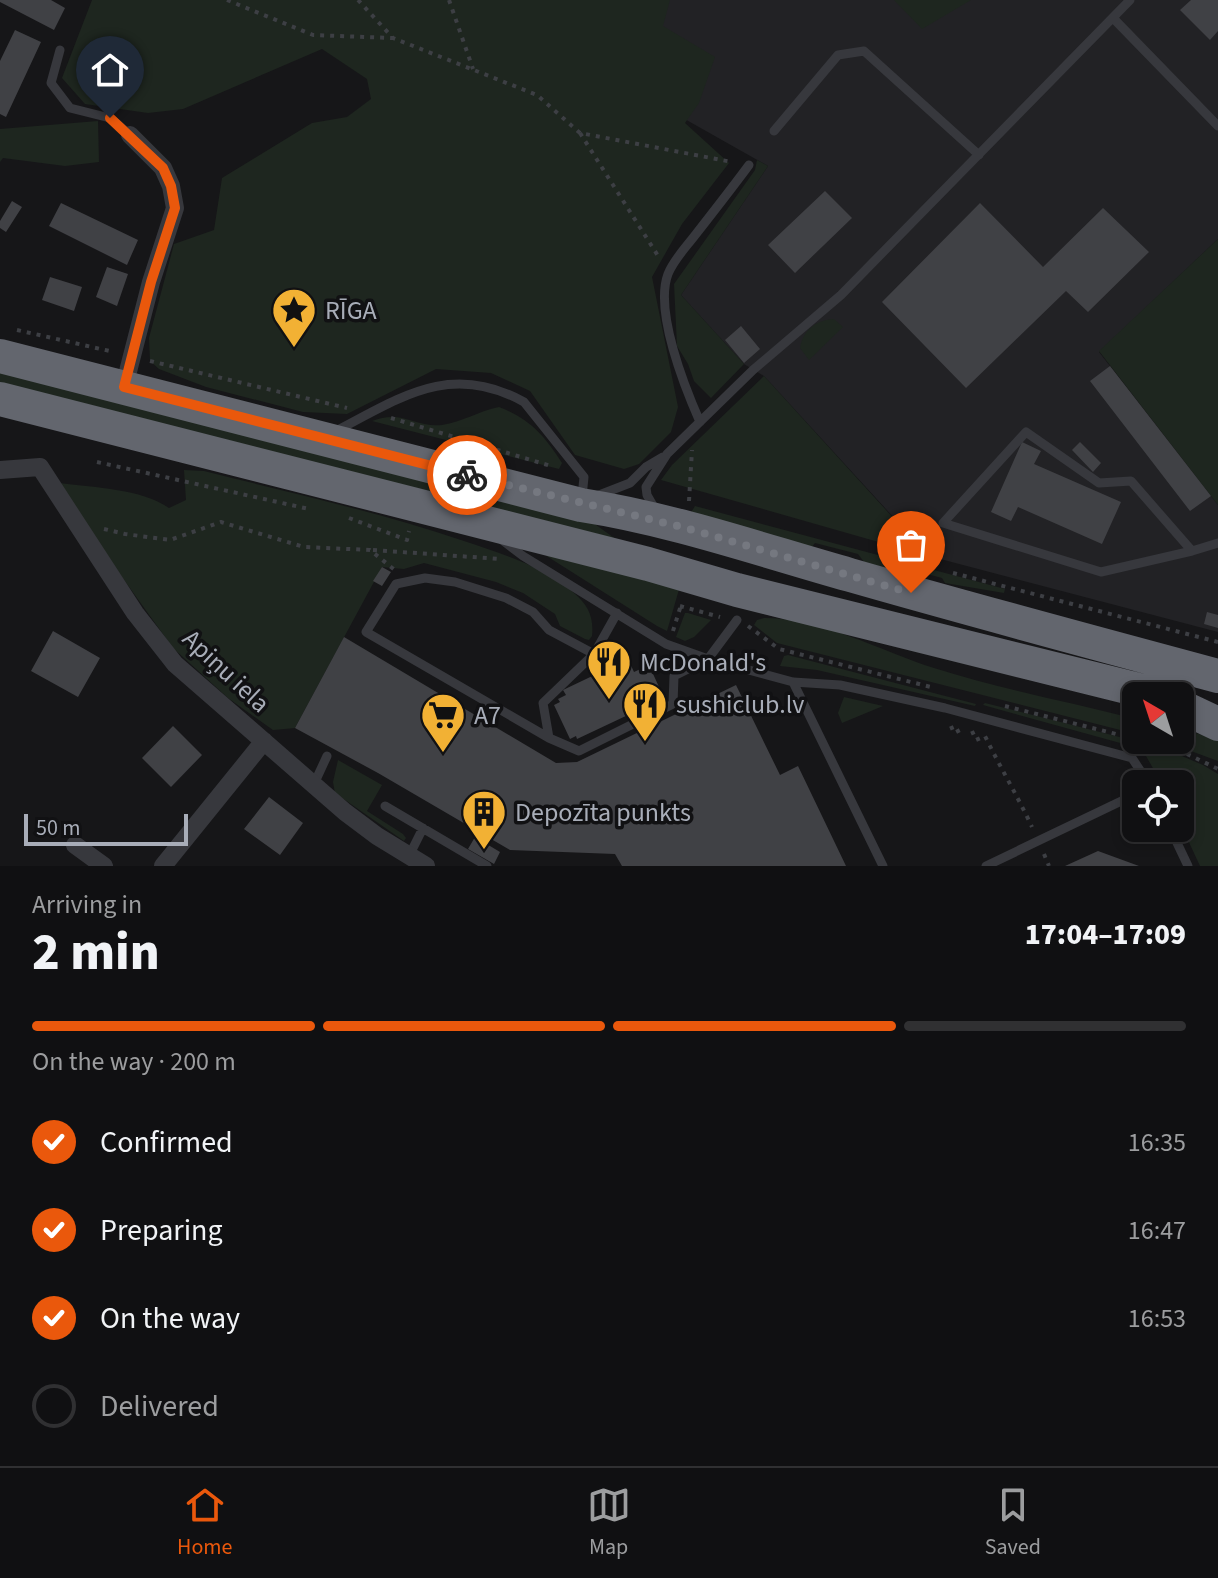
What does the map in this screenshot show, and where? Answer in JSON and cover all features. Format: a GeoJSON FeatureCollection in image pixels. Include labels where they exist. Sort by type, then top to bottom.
{"type":"FeatureCollection","features":[{"type":"Feature","properties":{"kind":"highway"},"geometry":{"type":"LineString","coordinates":[[0,356],[581,505],[686,513],[745,545],[1218,676]]}},
{"type":"Feature","properties":{"kind":"highway"},"geometry":{"type":"LineString","coordinates":[[0,399],[1122,687]]}},
{"type":"Feature","properties":{"kind":"highway"},"geometry":{"type":"LineString","coordinates":[[1194,705],[1218,711]]}},
{"type":"Feature","properties":{"kind":"highway"},"geometry":{"type":"LineString","coordinates":[[1194,712],[1218,724]]}},
{"type":"Feature","properties":{"kind":"street"},"geometry":{"type":"LineString","coordinates":[[124,387],[151,282],[175,208],[171,186],[163,168],[130,135]]}},
{"type":"Feature","properties":{"kind":"street","name":"Apiņu iela"},"geometry":{"type":"LineString","coordinates":[[0,470],[40,467],[135,613],[175,664],[345,812],[426,866]]}},
{"type":"Feature","properties":{"kind":"street"},"geometry":{"type":"LineString","coordinates":[[163,866],[264,741]]}},
{"type":"Feature","properties":{"kind":"street"},"geometry":{"type":"LineString","coordinates":[[75,845],[104,866]]}},
{"type":"Feature","properties":{"kind":"lane"},"geometry":{"type":"LineString","coordinates":[[581,505],[621,488],[667,454],[753,370],[841,295],[1130,0]]}},
{"type":"Feature","properties":{"kind":"lane"},"geometry":{"type":"LineString","coordinates":[[1113,18],[1218,126]]}},
{"type":"Feature","properties":{"kind":"lane"},"geometry":{"type":"LineString","coordinates":[[60,50],[51,83],[70,108],[110,118],[130,135]]}},
{"type":"Feature","properties":{"kind":"lane"},"geometry":{"type":"LineString","coordinates":[[774,131],[838,55],[864,51],[979,155]]}},
{"type":"Feature","properties":{"kind":"lane"},"geometry":{"type":"LineString","coordinates":[[700,422],[685,389],[668,330],[664,290],[669,273],[749,165]]}},
{"type":"Feature","properties":{"kind":"lane"},"geometry":{"type":"LineString","coordinates":[[322,438],[430,386],[469,383],[524,402],[584,477],[581,505]]}},
{"type":"Feature","properties":{"kind":"lane"},"geometry":{"type":"LineString","coordinates":[[1192,551],[1131,481],[1099,483],[1026,432],[943,523],[1101,572],[1192,551],[1218,543]]}},
{"type":"Feature","properties":{"kind":"lane"},"geometry":{"type":"LineString","coordinates":[[667,454],[646,487],[647,495],[659,514],[686,513]]}},
{"type":"Feature","properties":{"kind":"lane"},"geometry":{"type":"LineString","coordinates":[[477,520],[523,556],[666,644],[793,682],[840,685],[945,708],[1132,758],[1140,770]]}},
{"type":"Feature","properties":{"kind":"lane"},"geometry":{"type":"LineString","coordinates":[[594,654],[549,630],[533,612],[506,598],[455,582],[425,578],[396,584],[366,632],[549,738],[579,751],[673,704],[674,676],[708,659],[737,620]]}},
{"type":"Feature","properties":{"kind":"lane"},"geometry":{"type":"LineString","coordinates":[[549,738],[543,703],[594,654],[617,613]]}},
{"type":"Feature","properties":{"kind":"lane"},"geometry":{"type":"LineString","coordinates":[[793,682],[883,866]]}},
{"type":"Feature","properties":{"kind":"lane"},"geometry":{"type":"LineString","coordinates":[[314,784],[327,756]]}},
{"type":"Feature","properties":{"kind":"lane"},"geometry":{"type":"LineString","coordinates":[[986,866],[1122,801]]}},
{"type":"Feature","properties":{"kind":"lane"},"geometry":{"type":"LineString","coordinates":[[385,806],[487,866]]}},
{"type":"Feature","properties":{"kind":"lane"},"geometry":{"type":"LineString","coordinates":[[409,856],[423,828]]}},
{"type":"Feature","properties":{"kind":"lane"},"geometry":{"type":"LineString","coordinates":[[1177,842],[1188,866]]}},
{"type":"Feature","properties":{"kind":"path"},"geometry":{"type":"LineString","coordinates":[[227,0],[313,35],[393,38],[537,95],[580,133],[669,273]]}},
{"type":"Feature","properties":{"kind":"path"},"geometry":{"type":"LineString","coordinates":[[358,0],[393,38]]}},
{"type":"Feature","properties":{"kind":"path"},"geometry":{"type":"LineString","coordinates":[[449,0],[473,69]]}},
{"type":"Feature","properties":{"kind":"path"},"geometry":{"type":"LineString","coordinates":[[580,133],[749,165]]}},
{"type":"Feature","properties":{"kind":"path"},"geometry":{"type":"LineString","coordinates":[[686,513],[692,448],[690,432]]}},
{"type":"Feature","properties":{"kind":"path"},"geometry":{"type":"LineString","coordinates":[[97,462],[311,509]]}},
{"type":"Feature","properties":{"kind":"path"},"geometry":{"type":"LineString","coordinates":[[341,516],[407,540]]}},
{"type":"Feature","properties":{"kind":"path"},"geometry":{"type":"LineString","coordinates":[[75,521],[125,534],[170,540],[221,522],[304,547],[370,550],[390,564],[405,582]]}},
{"type":"Feature","properties":{"kind":"path"},"geometry":{"type":"LineString","coordinates":[[680,606],[737,620],[779,649],[930,687]]}},
{"type":"Feature","properties":{"kind":"path"},"geometry":{"type":"LineString","coordinates":[[991,702],[1122,736]]}},
{"type":"Feature","properties":{"kind":"path"},"geometry":{"type":"LineString","coordinates":[[945,708],[954,733],[966,727],[976,740],[985,736],[1002,773],[1009,779],[1049,866]]}},
{"type":"Feature","properties":{"kind":"path"},"geometry":{"type":"LineString","coordinates":[[1187,754],[1218,769]]}},
{"type":"Feature","properties":{"kind":"shaded area"},"geometry":{"type":"Polygon","coordinates":[[[92,0],[670,0],[663,26],[715,57],[699,103],[685,123],[729,163],[682,224],[652,277],[678,407],[671,432],[639,464],[624,469],[575,455],[530,391],[491,373],[436,369],[347,414],[303,412],[206,387],[159,369],[150,361],[149,338],[174,244],[214,230],[222,178],[312,123],[347,117],[371,99],[367,79],[322,49],[183,109],[148,113],[85,104],[62,78],[92,0]]]}},
{"type":"Feature","properties":{"kind":"shaded area"},"geometry":{"type":"Polygon","coordinates":[[[474,0],[1218,0],[1218,239],[1099,352],[1218,505],[1218,632],[910,551],[907,532],[764,376],[744,364],[681,295],[768,166],[474,0]]]}},
{"type":"Feature","properties":{"kind":"shaded area"},"geometry":{"type":"Polygon","coordinates":[[[894,0],[971,0],[922,29],[894,0]]]}},
{"type":"Feature","properties":{"kind":"shaded area"},"geometry":{"type":"Polygon","coordinates":[[[98,121],[99,162],[65,166],[3,158],[0,162],[0,129],[98,121]]]}},
{"type":"Feature","properties":{"kind":"shaded area"},"geometry":{"type":"Polygon","coordinates":[[[757,160],[768,166],[681,295],[744,364],[711,398],[694,381],[677,346],[674,284],[755,170],[757,160]]]}},
{"type":"Feature","properties":{"kind":"shaded area"},"geometry":{"type":"Polygon","coordinates":[[[1218,239],[1218,505],[1099,351],[1218,239]]]}},
{"type":"Feature","properties":{"kind":"shaded area"},"geometry":{"type":"Polygon","coordinates":[[[834,319],[843,327],[809,360],[800,348],[807,331],[822,321],[834,319]]]}},
{"type":"Feature","properties":{"kind":"shaded area"},"geometry":{"type":"Polygon","coordinates":[[[0,367],[592,522],[631,550],[0,387],[0,367]]]}},
{"type":"Feature","properties":{"kind":"shaded area"},"geometry":{"type":"Polygon","coordinates":[[[764,376],[907,533],[910,551],[661,480],[672,465],[764,376]]]}},
{"type":"Feature","properties":{"kind":"shaded area"},"geometry":{"type":"Polygon","coordinates":[[[499,407],[528,422],[543,436],[562,463],[559,469],[372,421],[392,417],[442,425],[499,407]]]}},
{"type":"Feature","properties":{"kind":"shaded area"},"geometry":{"type":"Polygon","coordinates":[[[184,470],[204,471],[367,512],[522,562],[550,575],[579,598],[591,617],[592,636],[589,640],[585,639],[560,626],[555,614],[523,593],[496,582],[424,563],[404,569],[382,567],[295,728],[273,730],[228,698],[173,648],[86,527],[59,483],[131,493],[169,508],[186,500],[184,470]]]}},
{"type":"Feature","properties":{"kind":"shaded area"},"geometry":{"type":"Polygon","coordinates":[[[695,506],[1005,589],[1004,593],[945,583],[942,578],[889,564],[886,568],[864,562],[858,554],[815,543],[811,548],[690,514],[695,506]]]}},
{"type":"Feature","properties":{"kind":"shaded area"},"geometry":{"type":"Polygon","coordinates":[[[534,548],[680,586],[667,631],[657,626],[534,548]]]}},
{"type":"Feature","properties":{"kind":"shaded area"},"geometry":{"type":"Polygon","coordinates":[[[685,613],[711,620],[694,637],[685,641],[676,637],[685,613]]]}},
{"type":"Feature","properties":{"kind":"shaded area"},"geometry":{"type":"Polygon","coordinates":[[[786,619],[807,623],[959,676],[1122,716],[1122,730],[777,643],[754,625],[757,620],[786,619]]]}},
{"type":"Feature","properties":{"kind":"shaded area"},"geometry":{"type":"Polygon","coordinates":[[[784,656],[976,704],[817,670],[780,666],[784,656]]]}},
{"type":"Feature","properties":{"kind":"shaded area"},"geometry":{"type":"Polygon","coordinates":[[[844,697],[883,706],[842,723],[838,713],[844,697]]]}},
{"type":"Feature","properties":{"kind":"shaded area"},"geometry":{"type":"Polygon","coordinates":[[[985,703],[1122,738],[1122,743],[983,705],[985,703]]]}},
{"type":"Feature","properties":{"kind":"shaded area"},"geometry":{"type":"Polygon","coordinates":[[[1194,733],[1218,739],[1218,761],[1194,752],[1194,733]]]}},
{"type":"Feature","properties":{"kind":"shaded area"},"geometry":{"type":"Polygon","coordinates":[[[1145,754],[1177,754],[1218,774],[1218,866],[1200,866],[1189,842],[1194,842],[1194,770],[1154,770],[1145,754]]]}},
{"type":"Feature","properties":{"kind":"shaded area"},"geometry":{"type":"Polygon","coordinates":[[[338,760],[382,785],[367,811],[403,834],[406,838],[404,841],[335,793],[333,782],[338,760]]]}},
{"type":"Feature","properties":{"kind":"building"},"geometry":{"type":"Polygon","coordinates":[[[0,0],[51,0],[65,8],[54,30],[0,0]]]}},
{"type":"Feature","properties":{"kind":"building"},"geometry":{"type":"Polygon","coordinates":[[[1191,0],[1218,0],[1218,31],[1210,40],[1180,10],[1191,0]]]}},
{"type":"Feature","properties":{"kind":"building"},"geometry":{"type":"Polygon","coordinates":[[[15,30],[41,42],[6,117],[0,114],[0,61],[15,30]]]}},
{"type":"Feature","properties":{"kind":"building"},"geometry":{"type":"Polygon","coordinates":[[[825,191],[852,218],[795,273],[768,245],[825,191]]]}},
{"type":"Feature","properties":{"kind":"building"},"geometry":{"type":"Polygon","coordinates":[[[12,201],[22,207],[6,232],[0,228],[0,221],[12,201]]]}},
{"type":"Feature","properties":{"kind":"building"},"geometry":{"type":"Polygon","coordinates":[[[61,203],[138,240],[127,265],[49,226],[61,203]]]}},
{"type":"Feature","properties":{"kind":"building"},"geometry":{"type":"Polygon","coordinates":[[[980,203],[1043,267],[1103,208],[1149,252],[1088,312],[1066,291],[966,388],[882,302],[980,203]]]}},
{"type":"Feature","properties":{"kind":"building"},"geometry":{"type":"Polygon","coordinates":[[[107,267],[128,274],[117,306],[96,297],[107,267]]]}},
{"type":"Feature","properties":{"kind":"building"},"geometry":{"type":"Polygon","coordinates":[[[50,277],[82,287],[74,311],[42,300],[50,277]]]}},
{"type":"Feature","properties":{"kind":"building"},"geometry":{"type":"Polygon","coordinates":[[[741,326],[760,349],[744,363],[725,340],[741,326]]]}},
{"type":"Feature","properties":{"kind":"building"},"geometry":{"type":"Polygon","coordinates":[[[1110,366],[1211,496],[1190,511],[1090,381],[1110,366]]]}},
{"type":"Feature","properties":{"kind":"building"},"geometry":{"type":"Polygon","coordinates":[[[1022,442],[1041,451],[1034,464],[1121,502],[1102,544],[1018,507],[1011,521],[991,512],[1022,442]]]}},
{"type":"Feature","properties":{"kind":"building"},"geometry":{"type":"Polygon","coordinates":[[[1080,442],[1101,463],[1093,472],[1072,450],[1080,442]]]}},
{"type":"Feature","properties":{"kind":"building"},"geometry":{"type":"Polygon","coordinates":[[[382,567],[391,572],[382,586],[373,581],[382,567]]]}},
{"type":"Feature","properties":{"kind":"building"},"geometry":{"type":"Polygon","coordinates":[[[1207,612],[1218,615],[1218,628],[1204,624],[1207,612]]]}},
{"type":"Feature","properties":{"kind":"building"},"geometry":{"type":"Polygon","coordinates":[[[53,631],[100,658],[78,697],[31,671],[53,631]]]}},
{"type":"Feature","properties":{"kind":"building","name":"A7"},"geometry":{"type":"Polygon","coordinates":[[[344,637],[556,763],[577,762],[736,685],[780,775],[798,766],[846,866],[622,866],[615,854],[510,850],[295,728],[344,637]]]}},
{"type":"Feature","properties":{"kind":"building","name":"McDonald's"},"geometry":{"type":"Polygon","coordinates":[[[628,659],[634,672],[649,665],[664,698],[577,739],[576,736],[570,739],[554,705],[566,695],[563,690],[628,659]]]}},
{"type":"Feature","properties":{"kind":"building"},"geometry":{"type":"Polygon","coordinates":[[[173,726],[202,755],[171,787],[142,758],[173,726]]]}},
{"type":"Feature","properties":{"kind":"building"},"geometry":{"type":"Polygon","coordinates":[[[269,797],[303,823],[280,855],[244,829],[269,797]]]}},
{"type":"Feature","properties":{"kind":"building","name":"Depozīta punkts"},"geometry":{"type":"Polygon","coordinates":[[[475,837],[500,852],[494,864],[468,849],[475,837]]]}},
{"type":"Feature","properties":{"kind":"building"},"geometry":{"type":"Polygon","coordinates":[[[1098,851],[1139,866],[1065,866],[1098,851]]]}},
{"type":"Feature","properties":{"kind":"way so far"},"geometry":{"type":"LineString","coordinates":[[467,475],[682,527],[911,593]]}},
{"type":"Feature","properties":{"kind":"place","name":"RĪGA"},"geometry":{"type":"Point","coordinates":[294,349]}},
{"type":"Feature","properties":{"kind":"place","name":"McDonald's"},"geometry":{"type":"Point","coordinates":[609,701]}},
{"type":"Feature","properties":{"kind":"place","name":"sushiclub.lv"},"geometry":{"type":"Point","coordinates":[645,743]}},
{"type":"Feature","properties":{"kind":"place","name":"A7"},"geometry":{"type":"Point","coordinates":[443,754]}},
{"type":"Feature","properties":{"kind":"place","name":"Depozīta punkts"},"geometry":{"type":"Point","coordinates":[484,851]}},
{"type":"Feature","properties":{"kind":"route"},"geometry":{"type":"LineString","coordinates":[[110,118],[163,168],[171,186],[175,208],[151,282],[124,387],[467,475]]}}]}
